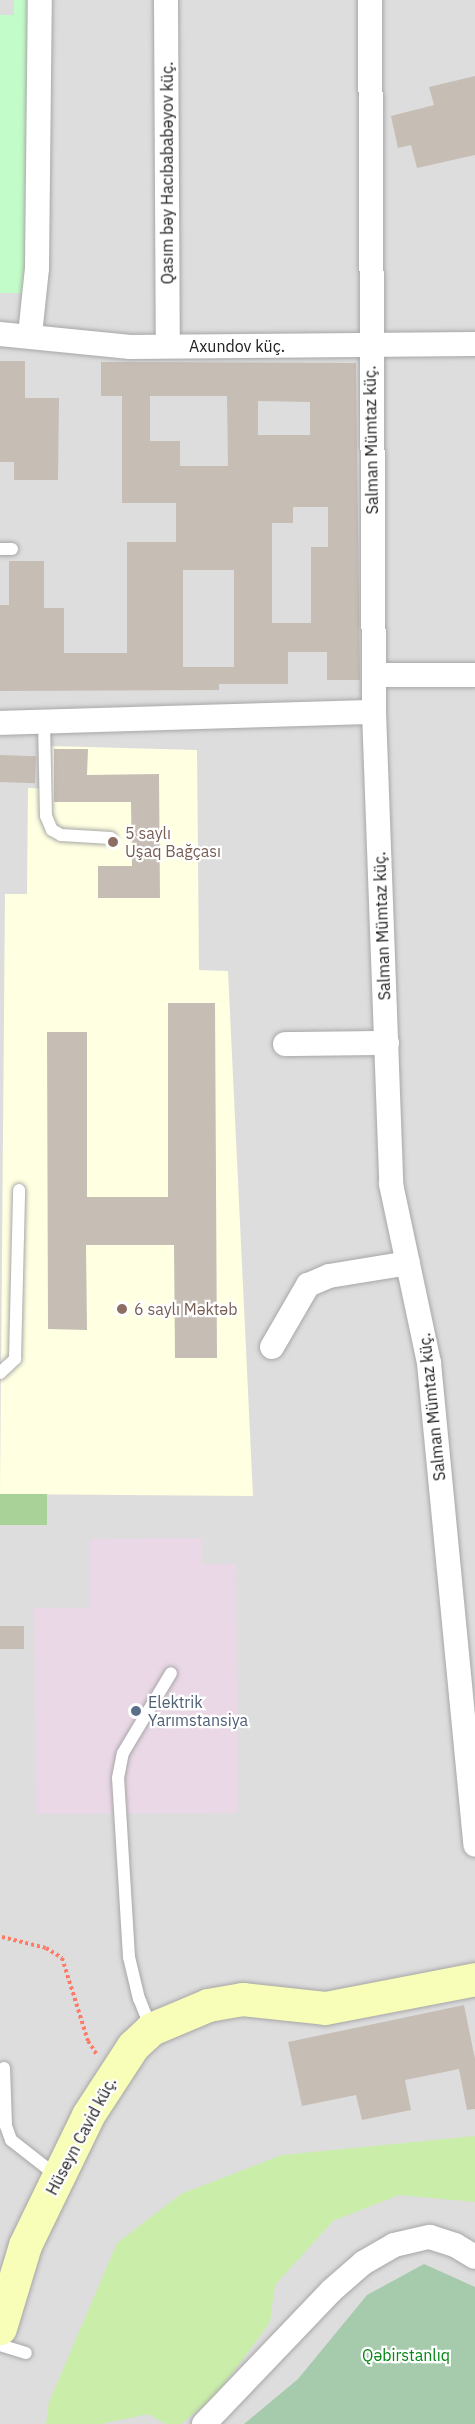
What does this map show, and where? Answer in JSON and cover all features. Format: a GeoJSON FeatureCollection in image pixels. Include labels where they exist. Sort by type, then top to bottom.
{"type":"FeatureCollection","features":[{"type":"Feature","properties":{"kind":"street"},"geometry":{"type":"LineString","coordinates":[[30,335],[37,267],[40,0]]}},
{"type":"Feature","properties":{"kind":"street","name":"Qasım bəy Hacıbababəyov küç."},"geometry":{"type":"LineString","coordinates":[[166,0],[168,346]]}},
{"type":"Feature","properties":{"kind":"street","name":"Salman Mümtaz küç."},"geometry":{"type":"LineString","coordinates":[[370,0],[370,345],[374,712],[391,1184],[429,1363],[475,1845]]}},
{"type":"Feature","properties":{"kind":"street","name":"Axundov küç."},"geometry":{"type":"LineString","coordinates":[[0,334],[30,335],[114,346],[475,344]]}},
{"type":"Feature","properties":{"kind":"street"},"geometry":{"type":"LineString","coordinates":[[374,675],[475,675]]}},
{"type":"Feature","properties":{"kind":"street"},"geometry":{"type":"LineString","coordinates":[[0,723],[374,712]]}},
{"type":"Feature","properties":{"kind":"street"},"geometry":{"type":"LineString","coordinates":[[285,1044],[387,1043]]}},
{"type":"Feature","properties":{"kind":"street"},"geometry":{"type":"LineString","coordinates":[[272,1347],[308,1285],[329,1276],[408,1263]]}},
{"type":"Feature","properties":{"kind":"street","name":"Hüseyn Cavid küç."},"geometry":{"type":"LineString","coordinates":[[0,2328],[26,2245],[58,2176],[114,2072],[133,2046],[151,2029],[208,2005],[242,1999],[325,2008],[475,1978]]}},
{"type":"Feature","properties":{"kind":"street"},"geometry":{"type":"LineString","coordinates":[[204,2424],[331,2291],[363,2263],[394,2245],[430,2237],[455,2244],[475,2257]]}},
{"type":"Feature","properties":{"kind":"lane"},"geometry":{"type":"LineString","coordinates":[[44,722],[46,816],[52,830],[61,835],[111,838]]}},
{"type":"Feature","properties":{"kind":"lane"},"geometry":{"type":"LineString","coordinates":[[0,1372],[15,1359],[20,1190]]}},
{"type":"Feature","properties":{"kind":"lane"},"geometry":{"type":"LineString","coordinates":[[151,2029],[139,1999],[129,1957],[118,1778],[123,1753],[171,1673]]}},
{"type":"Feature","properties":{"kind":"lane"},"geometry":{"type":"LineString","coordinates":[[4,2068],[6,2126],[11,2140],[58,2176]]}},
{"type":"Feature","properties":{"kind":"lane"},"geometry":{"type":"LineString","coordinates":[[0,2345],[27,2353]]}},
{"type":"Feature","properties":{"kind":"path"},"geometry":{"type":"LineString","coordinates":[[2,1937],[46,1948],[62,1958],[88,2041],[114,2072]]}},
{"type":"Feature","properties":{"kind":"shaded area"},"geometry":{"type":"Polygon","coordinates":[[[0,0],[475,0],[475,2424],[0,2424],[0,0]]]}},
{"type":"Feature","properties":{"kind":"shaded area","name":"6 saylı Məktəb"},"geometry":{"type":"Polygon","coordinates":[[[51,746],[197,750],[199,970],[228,971],[253,1496],[0,1494],[5,894],[27,894],[28,788],[51,789],[51,746]]]}},
{"type":"Feature","properties":{"kind":"shaded area","name":"Elektrik Yarımstansiya"},"geometry":{"type":"Polygon","coordinates":[[[201,1538],[202,1564],[236,1564],[238,1813],[36,1814],[34,1608],[90,1608],[90,1539],[201,1538]]]}},
{"type":"Feature","properties":{"kind":"green space"},"geometry":{"type":"Polygon","coordinates":[[[14,0],[28,0],[28,293],[0,293],[0,15],[14,15],[14,0]]]}},
{"type":"Feature","properties":{"kind":"green space"},"geometry":{"type":"Polygon","coordinates":[[[0,1494],[47,1494],[47,1525],[0,1525],[0,1494]]]}},
{"type":"Feature","properties":{"kind":"green space"},"geometry":{"type":"Polygon","coordinates":[[[475,2136],[475,2202],[399,2195],[333,2221],[275,2285],[270,2322],[216,2396],[181,2424],[166,2424],[148,2414],[101,2424],[46,2424],[49,2402],[117,2243],[181,2194],[282,2155],[475,2136]]]}},
{"type":"Feature","properties":{"kind":"green space","name":"Qəbirstanlıq"},"geometry":{"type":"Polygon","coordinates":[[[424,2264],[475,2287],[475,2424],[244,2424],[298,2379],[367,2295],[424,2264]]]}},
{"type":"Feature","properties":{"kind":"building"},"geometry":{"type":"Polygon","coordinates":[[[475,76],[475,155],[417,168],[411,145],[398,148],[391,116],[434,105],[429,87],[475,76]]]}},
{"type":"Feature","properties":{"kind":"building"},"geometry":{"type":"Polygon","coordinates":[[[0,361],[25,361],[25,398],[59,398],[58,480],[14,480],[14,462],[0,462],[0,361]]]}},
{"type":"Feature","properties":{"kind":"building"},"geometry":{"type":"Polygon","coordinates":[[[101,362],[356,363],[360,680],[327,680],[327,652],[288,652],[288,684],[219,684],[219,690],[0,691],[0,605],[9,605],[9,561],[44,561],[44,608],[64,608],[64,653],[127,653],[127,542],[176,542],[176,503],[122,503],[122,396],[101,396],[101,362]],[[150,396],[150,441],[180,441],[180,466],[228,466],[227,396],[150,396]],[[258,401],[258,435],[310,435],[310,402],[258,401]],[[293,507],[293,523],[272,523],[272,623],[311,623],[311,547],[328,547],[328,507],[293,507]],[[183,570],[183,667],[234,667],[234,570],[183,570]]]}},
{"type":"Feature","properties":{"kind":"building"},"geometry":{"type":"Polygon","coordinates":[[[54,749],[88,749],[87,775],[159,774],[160,898],[98,898],[98,866],[132,866],[131,802],[54,802],[54,749]]]}},
{"type":"Feature","properties":{"kind":"building"},"geometry":{"type":"Polygon","coordinates":[[[0,755],[36,756],[35,783],[0,782],[0,755]]]}},
{"type":"Feature","properties":{"kind":"building"},"geometry":{"type":"Polygon","coordinates":[[[168,1003],[215,1003],[217,1358],[175,1358],[174,1245],[86,1245],[87,1330],[48,1329],[47,1032],[87,1032],[87,1197],[168,1197],[168,1003]]]}},
{"type":"Feature","properties":{"kind":"building"},"geometry":{"type":"Polygon","coordinates":[[[0,1626],[24,1626],[24,1649],[0,1649],[0,1626]]]}},
{"type":"Feature","properties":{"kind":"building"},"geometry":{"type":"Polygon","coordinates":[[[464,2005],[475,2059],[475,2109],[467,2110],[459,2069],[405,2080],[411,2110],[362,2120],[356,2095],[302,2106],[288,2042],[464,2005]]]}},
{"type":"Feature","properties":{"kind":"place","name":"5 saylı Uşaq Bağçası"},"geometry":{"type":"Point","coordinates":[113,842]}},
{"type":"Feature","properties":{"kind":"place","name":"6 saylı Məktəb"},"geometry":{"type":"Point","coordinates":[122,1309]}},
{"type":"Feature","properties":{"kind":"place","name":"Elektrik Yarımstansiya"},"geometry":{"type":"Point","coordinates":[136,1711]}}]}
